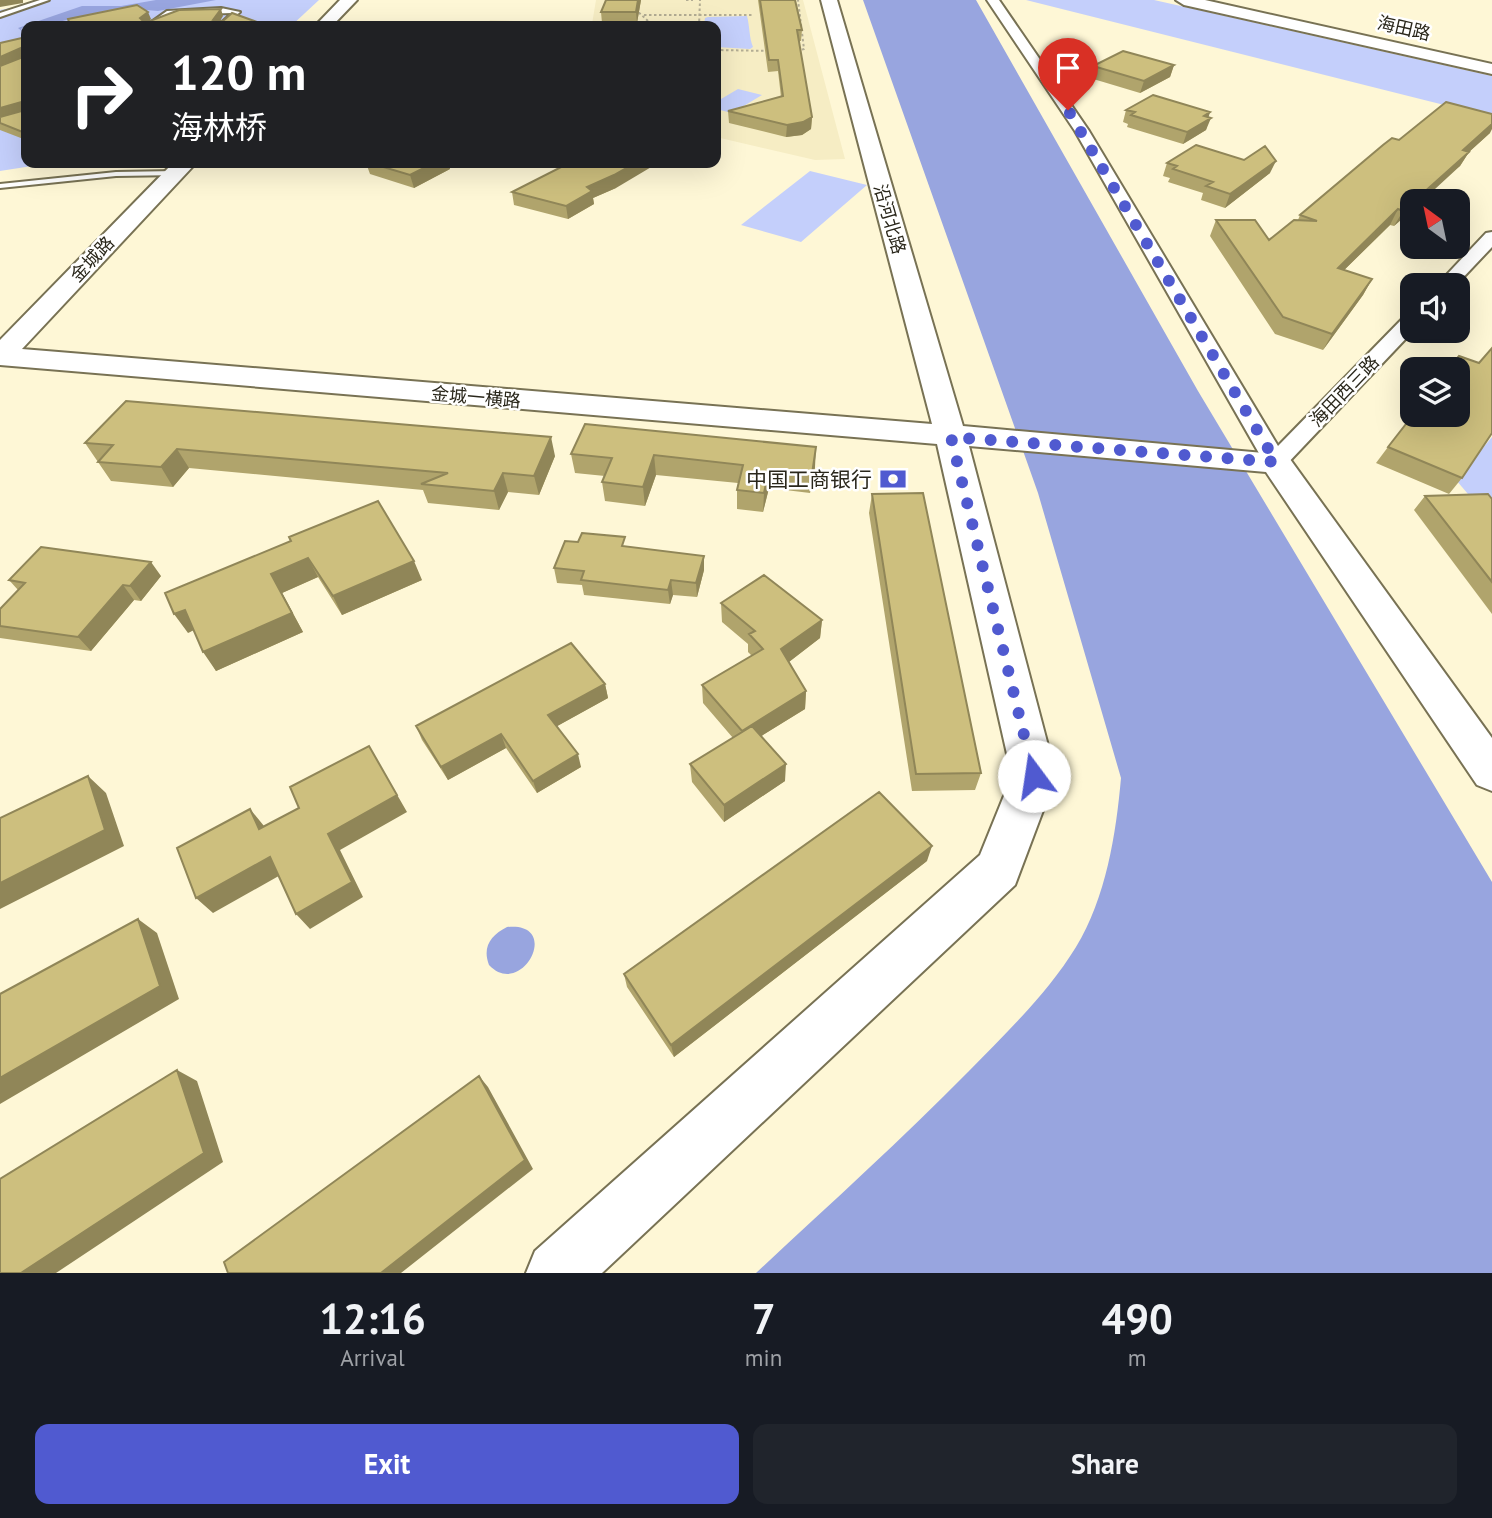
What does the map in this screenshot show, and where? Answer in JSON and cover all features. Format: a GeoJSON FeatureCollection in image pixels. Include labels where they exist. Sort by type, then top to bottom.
{"type":"FeatureCollection","features":[{"type":"Feature","properties":{"kind":"street"},"geometry":{"type":"LineString","coordinates":[[328,21],[349,0]]}},
{"type":"Feature","properties":{"kind":"street","name":"沿河北路"},"geometry":{"type":"LineString","coordinates":[[557,1273],[998,870],[1034,776],[951,437],[829,0]]}},
{"type":"Feature","properties":{"kind":"street"},"geometry":{"type":"LineString","coordinates":[[993,0],[1082,131],[1276,462],[1492,772]]}},
{"type":"Feature","properties":{"kind":"street","name":"海田路"},"geometry":{"type":"LineString","coordinates":[[1184,0],[1492,69]]}},
{"type":"Feature","properties":{"kind":"street","name":"海田路"},"geometry":{"type":"LineString","coordinates":[[1218,0],[1492,60]]}},
{"type":"Feature","properties":{"kind":"street","name":"金城路"},"geometry":{"type":"LineString","coordinates":[[0,356],[181,168]]}},
{"type":"Feature","properties":{"kind":"street"},"geometry":{"type":"LineString","coordinates":[[1458,273],[1492,237]]}},
{"type":"Feature","properties":{"kind":"street","name":"海田西三路"},"geometry":{"type":"LineString","coordinates":[[1276,462],[1400,333]]}},
{"type":"Feature","properties":{"kind":"street","name":"金城一横路"},"geometry":{"type":"LineString","coordinates":[[0,356],[1276,462]]}},
{"type":"Feature","properties":{"kind":"lane"},"geometry":{"type":"LineString","coordinates":[[0,15],[46,0]]}},
{"type":"Feature","properties":{"kind":"lane"},"geometry":{"type":"LineString","coordinates":[[156,21],[167,13],[221,10],[237,12],[227,21]]}},
{"type":"Feature","properties":{"kind":"lane"},"geometry":{"type":"LineString","coordinates":[[0,186],[181,168]]}},
{"type":"Feature","properties":{"kind":"path"},"geometry":{"type":"LineString","coordinates":[[639,0],[635,9],[647,21]]}},
{"type":"Feature","properties":{"kind":"path"},"geometry":{"type":"LineString","coordinates":[[686,0],[693,0]]}},
{"type":"Feature","properties":{"kind":"path"},"geometry":{"type":"LineString","coordinates":[[699,21],[700,0]]}},
{"type":"Feature","properties":{"kind":"path"},"geometry":{"type":"LineString","coordinates":[[791,51],[804,49],[798,0]]}},
{"type":"Feature","properties":{"kind":"path"},"geometry":{"type":"LineString","coordinates":[[644,15],[753,15]]}},
{"type":"Feature","properties":{"kind":"path"},"geometry":{"type":"LineString","coordinates":[[721,50],[779,51]]}},
{"type":"Feature","properties":{"kind":"shaded area"},"geometry":{"type":"Polygon","coordinates":[[[35,0],[319,0],[296,21],[21,21],[21,168],[0,171],[0,10],[26,5],[35,0]]]}},
{"type":"Feature","properties":{"kind":"shaded area"},"geometry":{"type":"Polygon","coordinates":[[[156,0],[216,0],[158,11],[134,9],[63,21],[38,21],[82,6],[121,6],[156,0]]]}},
{"type":"Feature","properties":{"kind":"shaded area"},"geometry":{"type":"Polygon","coordinates":[[[596,0],[803,0],[845,159],[815,160],[721,138],[721,21],[592,21],[596,0]]]}},
{"type":"Feature","properties":{"kind":"shaded area"},"geometry":{"type":"Polygon","coordinates":[[[863,0],[976,0],[1198,391],[1492,882],[1492,1273],[756,1273],[864,1173],[998,1042],[1065,964],[1086,928],[1102,887],[1116,821],[1121,778],[1038,493],[863,0]]]}},
{"type":"Feature","properties":{"kind":"shaded area"},"geometry":{"type":"Polygon","coordinates":[[[1026,0],[1154,0],[1492,76],[1492,117],[1026,0]]]}},
{"type":"Feature","properties":{"kind":"shaded area"},"geometry":{"type":"Polygon","coordinates":[[[747,16],[753,47],[721,47],[721,21],[705,21],[708,17],[747,16]]]}},
{"type":"Feature","properties":{"kind":"shaded area"},"geometry":{"type":"Polygon","coordinates":[[[738,89],[762,95],[732,113],[721,110],[721,99],[738,89]]]}},
{"type":"Feature","properties":{"kind":"shaded area"},"geometry":{"type":"Polygon","coordinates":[[[810,171],[867,185],[801,242],[741,225],[810,171]]]}},
{"type":"Feature","properties":{"kind":"shaded area"},"geometry":{"type":"Polygon","coordinates":[[[1492,437],[1492,522],[1456,480],[1492,437]]]}},
{"type":"Feature","properties":{"kind":"shaded area"},"geometry":{"type":"Polygon","coordinates":[[[507,927],[524,928],[532,935],[535,946],[524,967],[514,973],[502,973],[489,965],[487,959],[489,942],[507,927]]]}},
{"type":"Feature","properties":{"kind":"building"},"geometry":{"type":"Polygon","coordinates":[[[606,0],[638,0],[636,12],[601,12],[606,0]]]}},
{"type":"Feature","properties":{"kind":"building"},"geometry":{"type":"Polygon","coordinates":[[[760,0],[795,0],[802,30],[797,30],[812,117],[803,122],[787,125],[728,111],[783,96],[778,60],[769,60],[760,0]]]}},
{"type":"Feature","properties":{"kind":"building"},"geometry":{"type":"Polygon","coordinates":[[[137,5],[148,12],[140,18],[143,21],[68,19],[137,5]]]}},
{"type":"Feature","properties":{"kind":"building"},"geometry":{"type":"Polygon","coordinates":[[[221,9],[213,20],[223,21],[150,21],[179,10],[221,9]]]}},
{"type":"Feature","properties":{"kind":"building"},"geometry":{"type":"Polygon","coordinates":[[[232,13],[254,21],[223,21],[232,13]]]}},
{"type":"Feature","properties":{"kind":"building"},"geometry":{"type":"Polygon","coordinates":[[[21,38],[21,48],[0,57],[0,43],[21,38]]]}},
{"type":"Feature","properties":{"kind":"building"},"geometry":{"type":"Polygon","coordinates":[[[1123,51],[1174,65],[1144,81],[1093,66],[1123,51]]]}},
{"type":"Feature","properties":{"kind":"building"},"geometry":{"type":"Polygon","coordinates":[[[21,58],[21,102],[0,108],[0,66],[21,58]]]}},
{"type":"Feature","properties":{"kind":"building"},"geometry":{"type":"Polygon","coordinates":[[[1153,95],[1210,112],[1204,116],[1211,118],[1187,132],[1131,115],[1135,112],[1126,110],[1153,95]]]}},
{"type":"Feature","properties":{"kind":"building"},"geometry":{"type":"Polygon","coordinates":[[[1446,102],[1492,114],[1492,124],[1463,150],[1469,152],[1428,189],[1400,189],[1400,210],[1338,268],[1372,279],[1332,334],[1283,317],[1216,220],[1255,220],[1269,240],[1294,220],[1317,221],[1300,215],[1392,138],[1399,140],[1446,102]]]}},
{"type":"Feature","properties":{"kind":"building"},"geometry":{"type":"Polygon","coordinates":[[[21,111],[21,131],[0,123],[0,117],[21,111]]]}},
{"type":"Feature","properties":{"kind":"building"},"geometry":{"type":"Polygon","coordinates":[[[1196,145],[1244,160],[1265,146],[1276,161],[1230,194],[1206,186],[1213,182],[1173,169],[1177,166],[1167,163],[1196,145]]]}},
{"type":"Feature","properties":{"kind":"building"},"geometry":{"type":"Polygon","coordinates":[[[387,168],[424,168],[410,175],[387,168]]]}},
{"type":"Feature","properties":{"kind":"building"},"geometry":{"type":"Polygon","coordinates":[[[559,168],[626,168],[587,187],[592,191],[566,206],[512,192],[559,168]]]}},
{"type":"Feature","properties":{"kind":"building"},"geometry":{"type":"Polygon","coordinates":[[[1492,348],[1492,433],[1462,478],[1388,447],[1404,427],[1470,427],[1470,360],[1479,363],[1492,348]]]}},
{"type":"Feature","properties":{"kind":"building"},"geometry":{"type":"Polygon","coordinates":[[[126,401],[551,437],[534,476],[503,473],[494,491],[421,484],[448,473],[177,449],[161,467],[98,462],[113,445],[85,443],[126,401]]]}},
{"type":"Feature","properties":{"kind":"building"},"geometry":{"type":"Polygon","coordinates":[[[585,424],[816,447],[812,474],[769,469],[764,493],[737,490],[743,465],[654,455],[643,487],[602,482],[612,458],[571,454],[585,424]]]}},
{"type":"Feature","properties":{"kind":"building"},"geometry":{"type":"Polygon","coordinates":[[[923,493],[981,773],[916,774],[872,494],[923,493]]]}},
{"type":"Feature","properties":{"kind":"building"},"geometry":{"type":"Polygon","coordinates":[[[1488,494],[1492,499],[1492,582],[1425,496],[1488,494]]]}},
{"type":"Feature","properties":{"kind":"building"},"geometry":{"type":"Polygon","coordinates":[[[378,501],[414,561],[333,596],[308,558],[271,574],[292,613],[203,652],[185,610],[174,614],[165,593],[291,541],[289,537],[378,501]]]}},
{"type":"Feature","properties":{"kind":"building"},"geometry":{"type":"Polygon","coordinates":[[[582,533],[625,537],[622,546],[704,556],[696,583],[671,580],[668,590],[581,580],[584,571],[554,568],[565,541],[578,542],[582,533]]]}},
{"type":"Feature","properties":{"kind":"building"},"geometry":{"type":"Polygon","coordinates":[[[41,547],[151,562],[130,586],[123,585],[78,637],[0,626],[0,609],[25,583],[9,580],[41,547]]]}},
{"type":"Feature","properties":{"kind":"building"},"geometry":{"type":"Polygon","coordinates":[[[764,575],[822,620],[781,649],[806,691],[742,731],[702,685],[763,649],[749,634],[755,631],[721,603],[764,575]]]}},
{"type":"Feature","properties":{"kind":"building"},"geometry":{"type":"Polygon","coordinates":[[[571,643],[605,684],[548,715],[578,754],[533,781],[501,734],[441,767],[416,726],[571,643]]]}},
{"type":"Feature","properties":{"kind":"building"},"geometry":{"type":"Polygon","coordinates":[[[752,726],[786,764],[724,805],[690,764],[752,726]]]}},
{"type":"Feature","properties":{"kind":"building"},"geometry":{"type":"Polygon","coordinates":[[[369,746],[397,795],[328,834],[352,882],[296,914],[270,857],[196,898],[177,848],[250,809],[259,829],[299,808],[290,787],[369,746]]]}},
{"type":"Feature","properties":{"kind":"building"},"geometry":{"type":"Polygon","coordinates":[[[88,776],[105,830],[0,883],[0,818],[88,776]]]}},
{"type":"Feature","properties":{"kind":"building"},"geometry":{"type":"Polygon","coordinates":[[[879,792],[932,846],[671,1045],[624,974],[879,792]]]}},
{"type":"Feature","properties":{"kind":"building"},"geometry":{"type":"Polygon","coordinates":[[[138,919],[160,986],[0,1078],[0,994],[138,919]]]}},
{"type":"Feature","properties":{"kind":"building"},"geometry":{"type":"Polygon","coordinates":[[[177,1070],[204,1153],[21,1273],[0,1273],[0,1179],[177,1070]]]}},
{"type":"Feature","properties":{"kind":"building"},"geometry":{"type":"Polygon","coordinates":[[[479,1076],[525,1160],[381,1273],[228,1273],[224,1262],[479,1076]]]}},
{"type":"Feature","properties":{"kind":"place","name":"中国工商银行"},"geometry":{"type":"Point","coordinates":[893,479]}},
{"type":"Feature","properties":{"kind":"route"},"geometry":{"type":"LineString","coordinates":[[1034,776],[951,437],[1276,462],[1068,110]]}}]}
